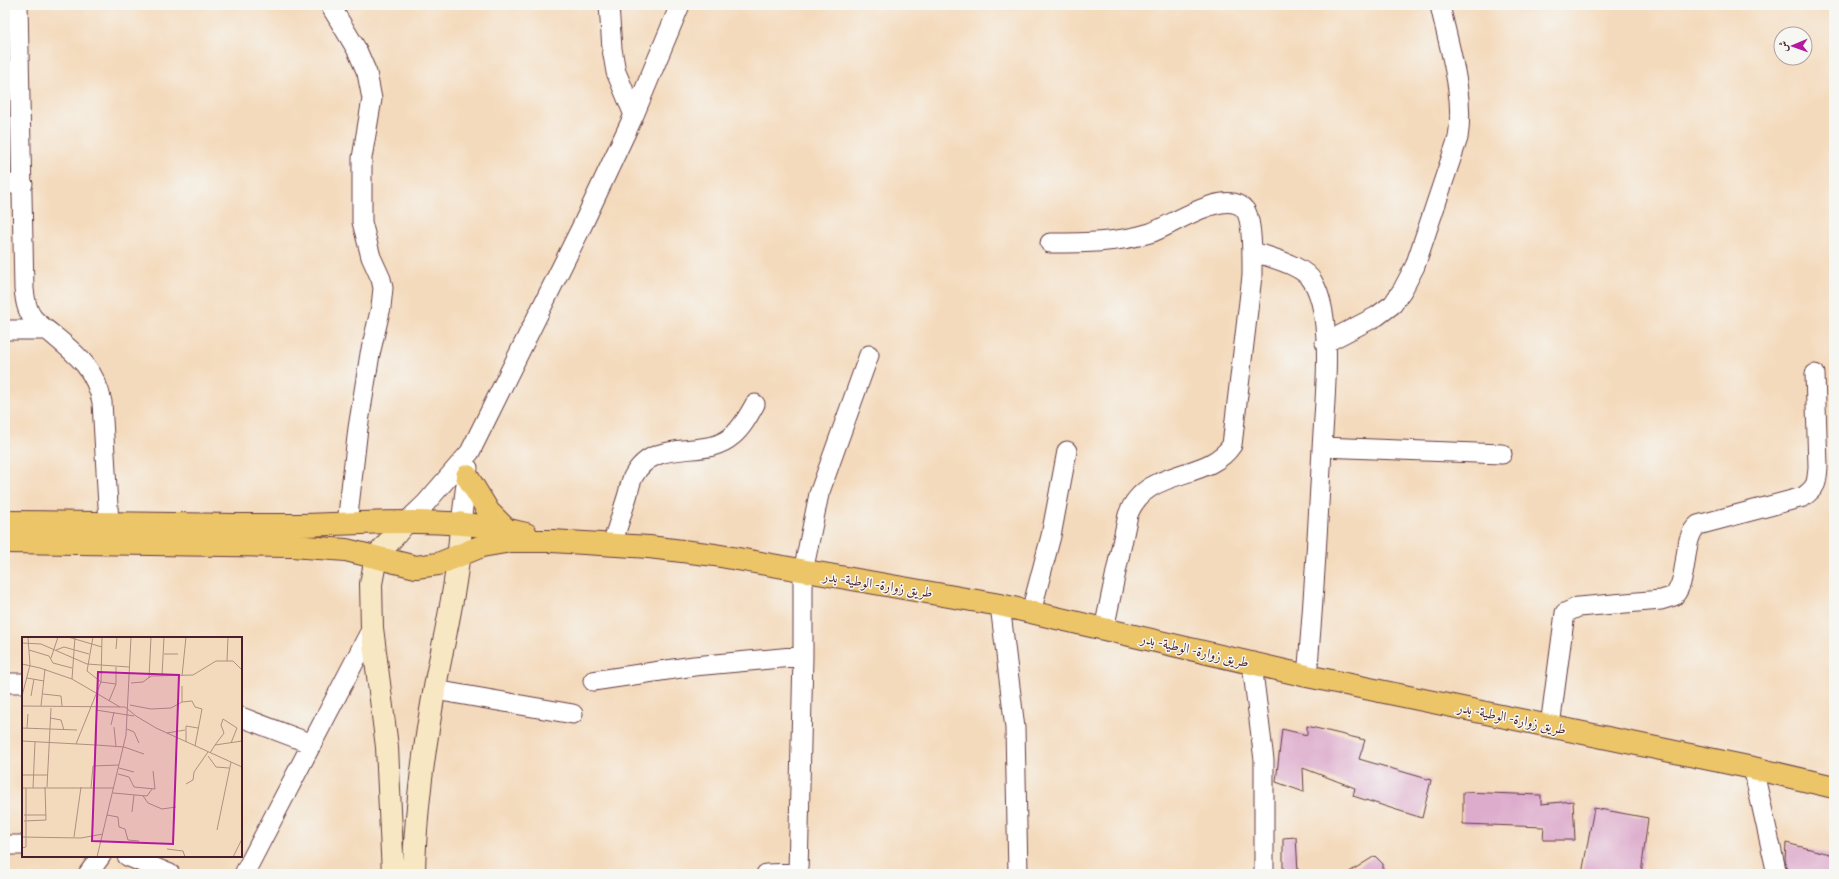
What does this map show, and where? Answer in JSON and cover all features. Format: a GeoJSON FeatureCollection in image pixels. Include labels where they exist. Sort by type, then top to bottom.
{"type":"FeatureCollection","features":[{"type":"Feature","properties":{"kind":"highway"},"geometry":{"type":"LineString","coordinates":[[467,476],[489,512],[506,529]]}},
{"type":"Feature","properties":{"kind":"highway"},"geometry":{"type":"LineString","coordinates":[[5,522],[109,522],[242,525],[461,523],[506,529],[552,541]]}},
{"type":"Feature","properties":{"kind":"highway"},"geometry":{"type":"LineString","coordinates":[[5,542],[292,546],[346,550],[416,567],[438,564],[460,554],[491,544],[511,541],[552,541]]}},
{"type":"Feature","properties":{"kind":"highway","name":"طريق زوارة- الوطية- بدر"},"geometry":{"type":"LineString","coordinates":[[552,541],[673,549],[1000,605],[1252,664],[1753,768],[1834,787]]}},
{"type":"Feature","properties":{"kind":"street"},"geometry":{"type":"LineString","coordinates":[[18,5],[14,184],[26,304],[32,318],[82,360],[93,374],[98,385],[102,402],[109,522]]}},
{"type":"Feature","properties":{"kind":"street"},"geometry":{"type":"LineString","coordinates":[[330,5],[357,50],[367,73],[372,100],[362,158],[362,222],[368,250],[382,279],[383,288],[381,307],[370,354],[358,428],[347,524]]}},
{"type":"Feature","properties":{"kind":"street"},"geometry":{"type":"LineString","coordinates":[[609,5],[616,72],[634,115]]}},
{"type":"Feature","properties":{"kind":"street"},"geometry":{"type":"LineString","coordinates":[[393,874],[387,747],[372,628],[371,584],[376,557],[470,452],[582,226],[634,115],[680,5]]}},
{"type":"Feature","properties":{"kind":"street"},"geometry":{"type":"LineString","coordinates":[[1325,343],[1377,316],[1393,304],[1415,266],[1460,128],[1459,96],[1440,5]]}},
{"type":"Feature","properties":{"kind":"street"},"geometry":{"type":"LineString","coordinates":[[1050,243],[1100,242],[1124,239],[1151,232],[1175,219],[1213,205],[1231,202],[1238,204],[1245,210],[1248,219],[1252,251],[1248,314],[1232,445],[1222,457],[1152,486],[1141,493],[1133,502],[1128,515],[1104,629]]}},
{"type":"Feature","properties":{"kind":"street"},"geometry":{"type":"LineString","coordinates":[[1252,251],[1304,270],[1313,280],[1322,300],[1325,343],[1322,447],[1316,564],[1307,676]]}},
{"type":"Feature","properties":{"kind":"street"},"geometry":{"type":"LineString","coordinates":[[5,330],[47,330]]}},
{"type":"Feature","properties":{"kind":"street"},"geometry":{"type":"LineString","coordinates":[[766,874],[798,873],[803,656],[803,572],[819,494],[869,355]]}},
{"type":"Feature","properties":{"kind":"street"},"geometry":{"type":"LineString","coordinates":[[1550,726],[1565,613],[1578,607],[1662,600],[1674,596],[1682,583],[1691,532],[1698,525],[1803,497],[1814,489],[1817,479],[1818,466],[1815,374]]}},
{"type":"Feature","properties":{"kind":"street"},"geometry":{"type":"LineString","coordinates":[[612,544],[633,476],[644,463],[655,456],[669,451],[715,445],[731,437],[745,421],[755,404]]}},
{"type":"Feature","properties":{"kind":"street"},"geometry":{"type":"LineString","coordinates":[[1322,447],[1502,454]]}},
{"type":"Feature","properties":{"kind":"street"},"geometry":{"type":"LineString","coordinates":[[1031,612],[1051,536],[1067,451]]}},
{"type":"Feature","properties":{"kind":"street"},"geometry":{"type":"LineString","coordinates":[[414,874],[421,779],[435,690],[460,554],[461,523],[470,452]]}},
{"type":"Feature","properties":{"kind":"street"},"geometry":{"type":"LineString","coordinates":[[1000,605],[1015,728],[1018,874]]}},
{"type":"Feature","properties":{"kind":"street"},"geometry":{"type":"LineString","coordinates":[[244,874],[372,628]]}},
{"type":"Feature","properties":{"kind":"street"},"geometry":{"type":"LineString","coordinates":[[593,681],[694,666],[803,656]]}},
{"type":"Feature","properties":{"kind":"street"},"geometry":{"type":"LineString","coordinates":[[1252,664],[1264,760],[1264,874]]}},
{"type":"Feature","properties":{"kind":"street"},"geometry":{"type":"LineString","coordinates":[[5,683],[22,683]]}},
{"type":"Feature","properties":{"kind":"street"},"geometry":{"type":"LineString","coordinates":[[435,690],[573,714]]}},
{"type":"Feature","properties":{"kind":"street"},"geometry":{"type":"LineString","coordinates":[[242,717],[312,744]]}},
{"type":"Feature","properties":{"kind":"street"},"geometry":{"type":"LineString","coordinates":[[1753,768],[1777,874]]}},
{"type":"Feature","properties":{"kind":"street"},"geometry":{"type":"LineString","coordinates":[[5,845],[22,845]]}},
{"type":"Feature","properties":{"kind":"street"},"geometry":{"type":"LineString","coordinates":[[88,874],[100,857]]}},
{"type":"Feature","properties":{"kind":"street"},"geometry":{"type":"LineString","coordinates":[[129,857],[170,874]]}},
{"type":"Feature","properties":{"kind":"building"},"geometry":{"type":"Polygon","coordinates":[[[1307,726],[1365,740],[1359,759],[1431,780],[1422,818],[1353,796],[1355,788],[1303,768],[1304,792],[1276,782],[1282,729],[1307,735],[1307,726]]]}},
{"type":"Feature","properties":{"kind":"building"},"geometry":{"type":"Polygon","coordinates":[[[1463,792],[1541,795],[1541,804],[1573,801],[1575,840],[1543,840],[1544,827],[1463,824],[1463,792]]]}},
{"type":"Feature","properties":{"kind":"building"},"geometry":{"type":"Polygon","coordinates":[[[1594,808],[1648,818],[1641,874],[1582,874],[1594,808]]]}},
{"type":"Feature","properties":{"kind":"building"},"geometry":{"type":"Polygon","coordinates":[[[1296,837],[1298,872],[1283,873],[1283,838],[1296,837]]]}},
{"type":"Feature","properties":{"kind":"building"},"geometry":{"type":"Polygon","coordinates":[[[1786,843],[1834,855],[1834,874],[1788,874],[1785,861],[1786,843]]]}},
{"type":"Feature","properties":{"kind":"building"},"geometry":{"type":"Polygon","coordinates":[[[1375,856],[1383,864],[1383,874],[1346,874],[1375,856]]]}}]}
